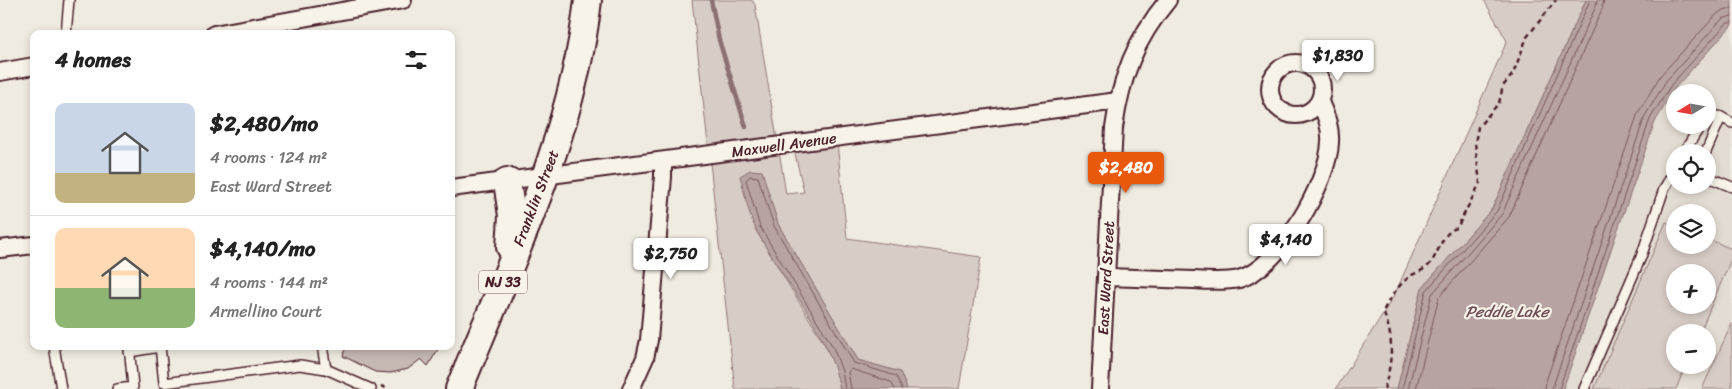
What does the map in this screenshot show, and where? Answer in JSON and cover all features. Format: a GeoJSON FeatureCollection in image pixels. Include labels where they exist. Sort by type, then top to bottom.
{"type":"FeatureCollection","features":[{"type":"Feature","properties":{"kind":"main road","name":"Franklin Street"},"geometry":{"type":"LineString","coordinates":[[459,389],[546,176],[570,92],[588,0]]}},
{"type":"Feature","properties":{"kind":"main road"},"geometry":{"type":"LineString","coordinates":[[507,181],[512,216],[509,268]]}},
{"type":"Feature","properties":{"kind":"street"},"geometry":{"type":"LineString","coordinates":[[236,30],[404,0]]}},
{"type":"Feature","properties":{"kind":"street","name":"East Ward Street"},"geometry":{"type":"LineString","coordinates":[[1100,389],[1114,128],[1118,100],[1124,75],[1135,50],[1152,20],[1168,0]]}},
{"type":"Feature","properties":{"kind":"street"},"geometry":{"type":"LineString","coordinates":[[0,72],[30,67]]}},
{"type":"Feature","properties":{"kind":"street","name":"Maxwell Avenue"},"geometry":{"type":"LineString","coordinates":[[455,188],[1118,100]]}},
{"type":"Feature","properties":{"kind":"street"},"geometry":{"type":"LineString","coordinates":[[1106,277],[1220,281],[1240,278],[1260,267],[1274,256],[1300,218],[1322,180],[1330,142],[1329,121],[1320,102]]}},
{"type":"Feature","properties":{"kind":"street"},"geometry":{"type":"LineString","coordinates":[[631,389],[645,358],[650,340],[663,177],[662,161]]}},
{"type":"Feature","properties":{"kind":"street"},"geometry":{"type":"LineString","coordinates":[[0,249],[30,245]]}},
{"type":"Feature","properties":{"kind":"lane"},"geometry":{"type":"LineString","coordinates":[[66,30],[69,0]]}},
{"type":"Feature","properties":{"kind":"lane"},"geometry":{"type":"LineString","coordinates":[[1716,118],[1721,117],[1732,122]]}},
{"type":"Feature","properties":{"kind":"lane"},"geometry":{"type":"LineString","coordinates":[[1709,144],[1721,117]]}},
{"type":"Feature","properties":{"kind":"lane"},"geometry":{"type":"LineString","coordinates":[[1716,180],[1732,187]]}},
{"type":"Feature","properties":{"kind":"lane"},"geometry":{"type":"LineString","coordinates":[[1584,389],[1641,257],[1666,186]]}},
{"type":"Feature","properties":{"kind":"lane"},"geometry":{"type":"LineString","coordinates":[[55,350],[61,389]]}},
{"type":"Feature","properties":{"kind":"lane"},"geometry":{"type":"LineString","coordinates":[[117,389],[133,387],[129,350]]}},
{"type":"Feature","properties":{"kind":"lane"},"geometry":{"type":"LineString","coordinates":[[160,350],[164,383],[300,365],[326,369],[371,389]]}},
{"type":"Feature","properties":{"kind":"lane"},"geometry":{"type":"LineString","coordinates":[[323,350],[326,369]]}},
{"type":"Feature","properties":{"kind":"lane"},"geometry":{"type":"LineString","coordinates":[[203,379],[203,389]]}},
{"type":"Feature","properties":{"kind":"path"},"geometry":{"type":"LineString","coordinates":[[1384,389],[1389,370],[1392,344],[1388,321],[1383,312],[1388,299],[1410,277],[1429,265],[1448,234],[1457,228],[1474,198],[1480,183],[1475,143],[1478,127],[1500,103],[1504,86],[1513,74],[1527,37],[1556,0]]}},
{"type":"Feature","properties":{"kind":"shaded area"},"geometry":{"type":"Polygon","coordinates":[[[692,0],[752,0],[755,5],[786,194],[804,192],[792,141],[836,133],[847,238],[981,257],[959,389],[907,389],[900,372],[858,360],[778,224],[762,172],[755,229],[828,350],[837,373],[840,389],[735,389],[692,0]]]}},
{"type":"Feature","properties":{"kind":"shaded area"},"geometry":{"type":"Polygon","coordinates":[[[1484,0],[1586,0],[1492,209],[1422,288],[1397,389],[1336,389],[1395,294],[1507,41],[1484,0]]]}},
{"type":"Feature","properties":{"kind":"shaded area"},"geometry":{"type":"Polygon","coordinates":[[[1732,25],[1732,389],[1563,389],[1655,122],[1666,103],[1666,134],[1716,134],[1716,84],[1679,84],[1732,25]]]}},
{"type":"Feature","properties":{"kind":"shaded area"},"geometry":{"type":"Polygon","coordinates":[[[1666,222],[1666,254],[1716,254],[1716,242],[1732,249],[1732,257],[1716,294],[1716,264],[1666,264],[1666,314],[1708,314],[1703,324],[1666,324],[1666,374],[1682,374],[1676,389],[1594,389],[1666,222]]]}},
{"type":"Feature","properties":{"kind":"shaded area"},"geometry":{"type":"Polygon","coordinates":[[[1732,323],[1732,389],[1702,389],[1709,374],[1716,374],[1716,358],[1732,323]]]}},
{"type":"Feature","properties":{"kind":"water","name":"Peddie Lake"},"geometry":{"type":"Polygon","coordinates":[[[1586,0],[1732,0],[1732,25],[1679,84],[1666,84],[1666,103],[1655,122],[1563,389],[1397,389],[1422,288],[1492,209],[1586,0]]]}},
{"type":"Feature","properties":{"kind":"water"},"geometry":{"type":"Polygon","coordinates":[[[750,170],[762,171],[778,224],[858,360],[900,372],[907,389],[840,389],[826,347],[816,327],[754,225],[740,176],[750,170]]]}},
{"type":"Feature","properties":{"kind":"building"},"geometry":{"type":"Polygon","coordinates":[[[345,350],[438,350],[428,366],[421,359],[408,369],[391,373],[375,372],[343,356],[345,350]]]}},
{"type":"Feature","properties":{"kind":"waterway"},"geometry":{"type":"LineString","coordinates":[[711,0],[719,40],[746,127]]}}]}
